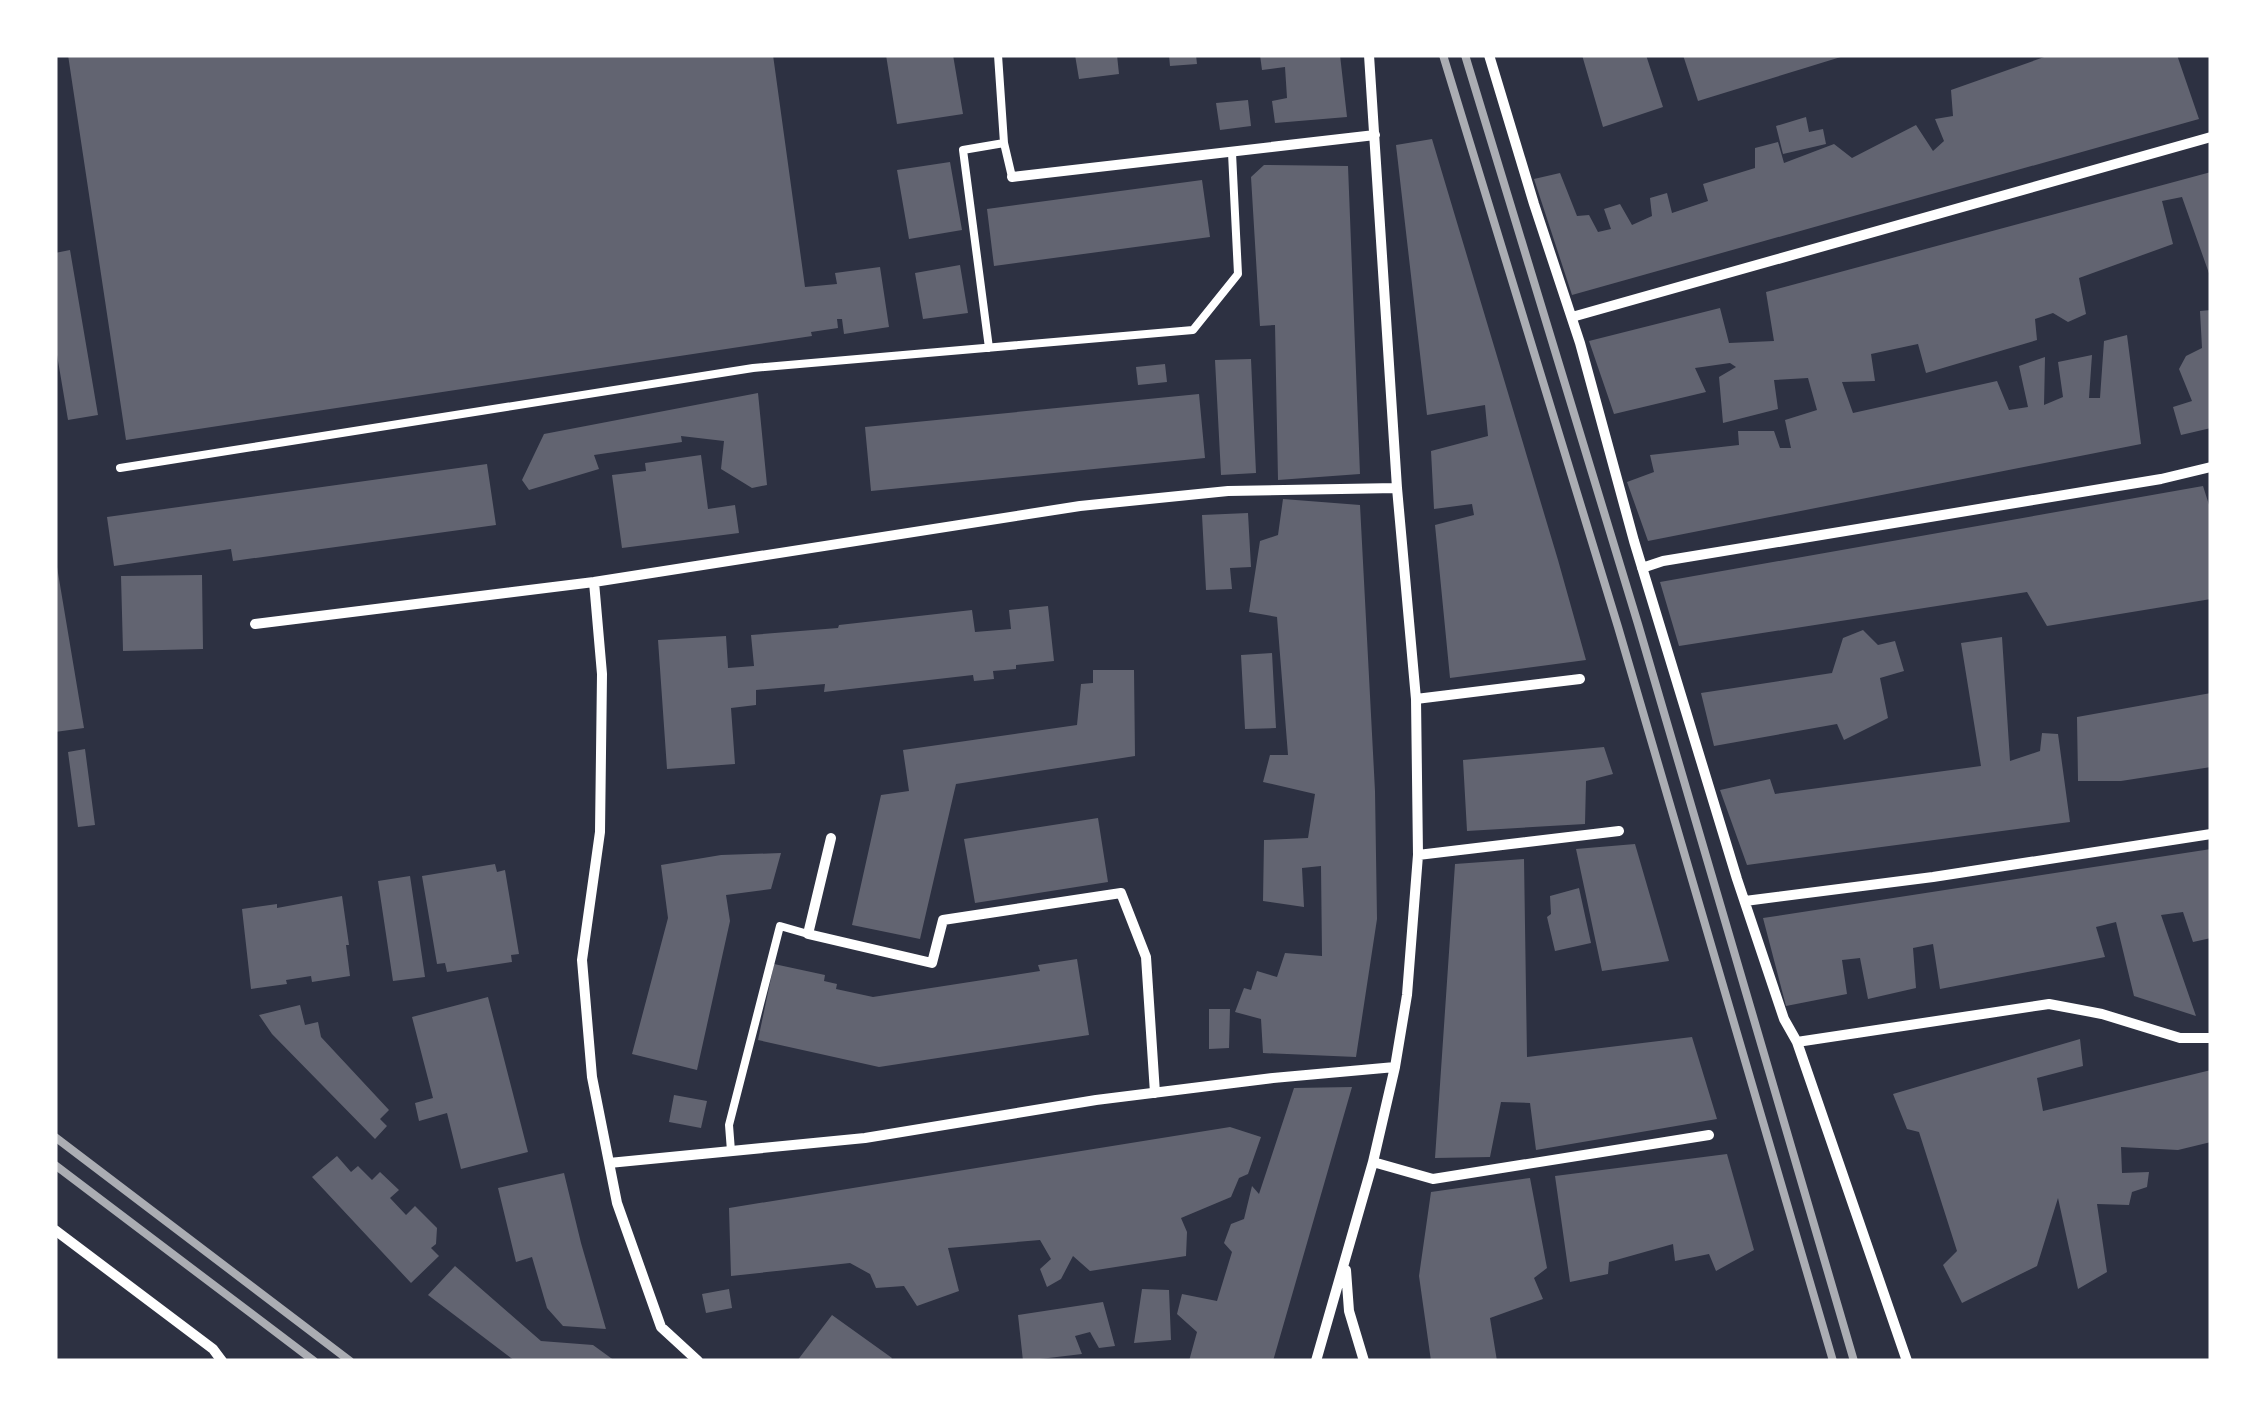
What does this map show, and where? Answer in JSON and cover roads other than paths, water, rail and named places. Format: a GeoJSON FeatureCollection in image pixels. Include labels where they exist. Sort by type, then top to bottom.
{"type":"FeatureCollection","features":[{"type":"Feature","properties":{"kind":"street"},"geometry":{"type":"LineString","coordinates":[[1316,1361],[1373,1162],[1395,1067],[1407,995],[1418,855],[1416,699],[1397,488],[1369,55]]}},
{"type":"Feature","properties":{"kind":"street"},"geometry":{"type":"LineString","coordinates":[[1489,55],[1572,317],[1642,568],[1745,901],[1907,1361]]}},
{"type":"Feature","properties":{"kind":"street"},"geometry":{"type":"LineString","coordinates":[[1012,177],[1375,135]]}},
{"type":"Feature","properties":{"kind":"street"},"geometry":{"type":"LineString","coordinates":[[1572,317],[2211,138]]}},
{"type":"Feature","properties":{"kind":"street"},"geometry":{"type":"LineString","coordinates":[[1642,568],[1700,554],[2162,479],[2211,467]]}},
{"type":"Feature","properties":{"kind":"street"},"geometry":{"type":"LineString","coordinates":[[255,624],[594,582],[1080,506],[1228,490],[1397,488]]}},
{"type":"Feature","properties":{"kind":"street"},"geometry":{"type":"LineString","coordinates":[[594,582],[602,674],[600,832],[582,960],[592,1077],[618,1203],[661,1326],[698,1361]]}},
{"type":"Feature","properties":{"kind":"street"},"geometry":{"type":"LineString","coordinates":[[1416,699],[1580,679]]}},
{"type":"Feature","properties":{"kind":"street"},"geometry":{"type":"LineString","coordinates":[[1418,855],[1619,831]]}},
{"type":"Feature","properties":{"kind":"street"},"geometry":{"type":"LineString","coordinates":[[1745,901],[1933,878],[2211,834]]}},
{"type":"Feature","properties":{"kind":"street"},"geometry":{"type":"LineString","coordinates":[[831,838],[808,934],[932,963],[943,920],[1120,893],[1146,958],[1155,1093]]}},
{"type":"Feature","properties":{"kind":"street"},"geometry":{"type":"LineString","coordinates":[[1797,1042],[2049,1004],[2102,1014],[2180,1038],[2211,1038]]}},
{"type":"Feature","properties":{"kind":"street"},"geometry":{"type":"LineString","coordinates":[[610,1162],[865,1138],[1155,1093],[1395,1067]]}},
{"type":"Feature","properties":{"kind":"street"},"geometry":{"type":"LineString","coordinates":[[1373,1162],[1433,1179],[1709,1135]]}},
{"type":"Feature","properties":{"kind":"street"},"geometry":{"type":"LineString","coordinates":[[55,1230],[212,1349],[222,1361]]}},
{"type":"Feature","properties":{"kind":"street"},"geometry":{"type":"LineString","coordinates":[[1348,1248],[1346,1296],[1364,1361]]}},
{"type":"Feature","properties":{"kind":"lane"},"geometry":{"type":"LineString","coordinates":[[998,55],[1004,143],[1012,177]]}},
{"type":"Feature","properties":{"kind":"lane"},"geometry":{"type":"LineString","coordinates":[[989,348],[963,150],[1004,143]]}},
{"type":"Feature","properties":{"kind":"lane"},"geometry":{"type":"LineString","coordinates":[[120,468],[752,368],[1193,330],[1238,274],[1232,152]]}},
{"type":"Feature","properties":{"kind":"lane"},"geometry":{"type":"LineString","coordinates":[[730,1151],[729,1125],[780,926],[808,934]]}},
{"type":"Feature","properties":{"kind":"railway"},"geometry":{"type":"LineString","coordinates":[[1443,55],[1618,627],[1833,1361]]}},
{"type":"Feature","properties":{"kind":"railway"},"geometry":{"type":"LineString","coordinates":[[1465,55],[1638,624],[1854,1361]]}},
{"type":"Feature","properties":{"kind":"railway"},"geometry":{"type":"LineString","coordinates":[[55,1137],[350,1361]]}},
{"type":"Feature","properties":{"kind":"railway"},"geometry":{"type":"LineString","coordinates":[[55,1165],[314,1361]]}}]}
